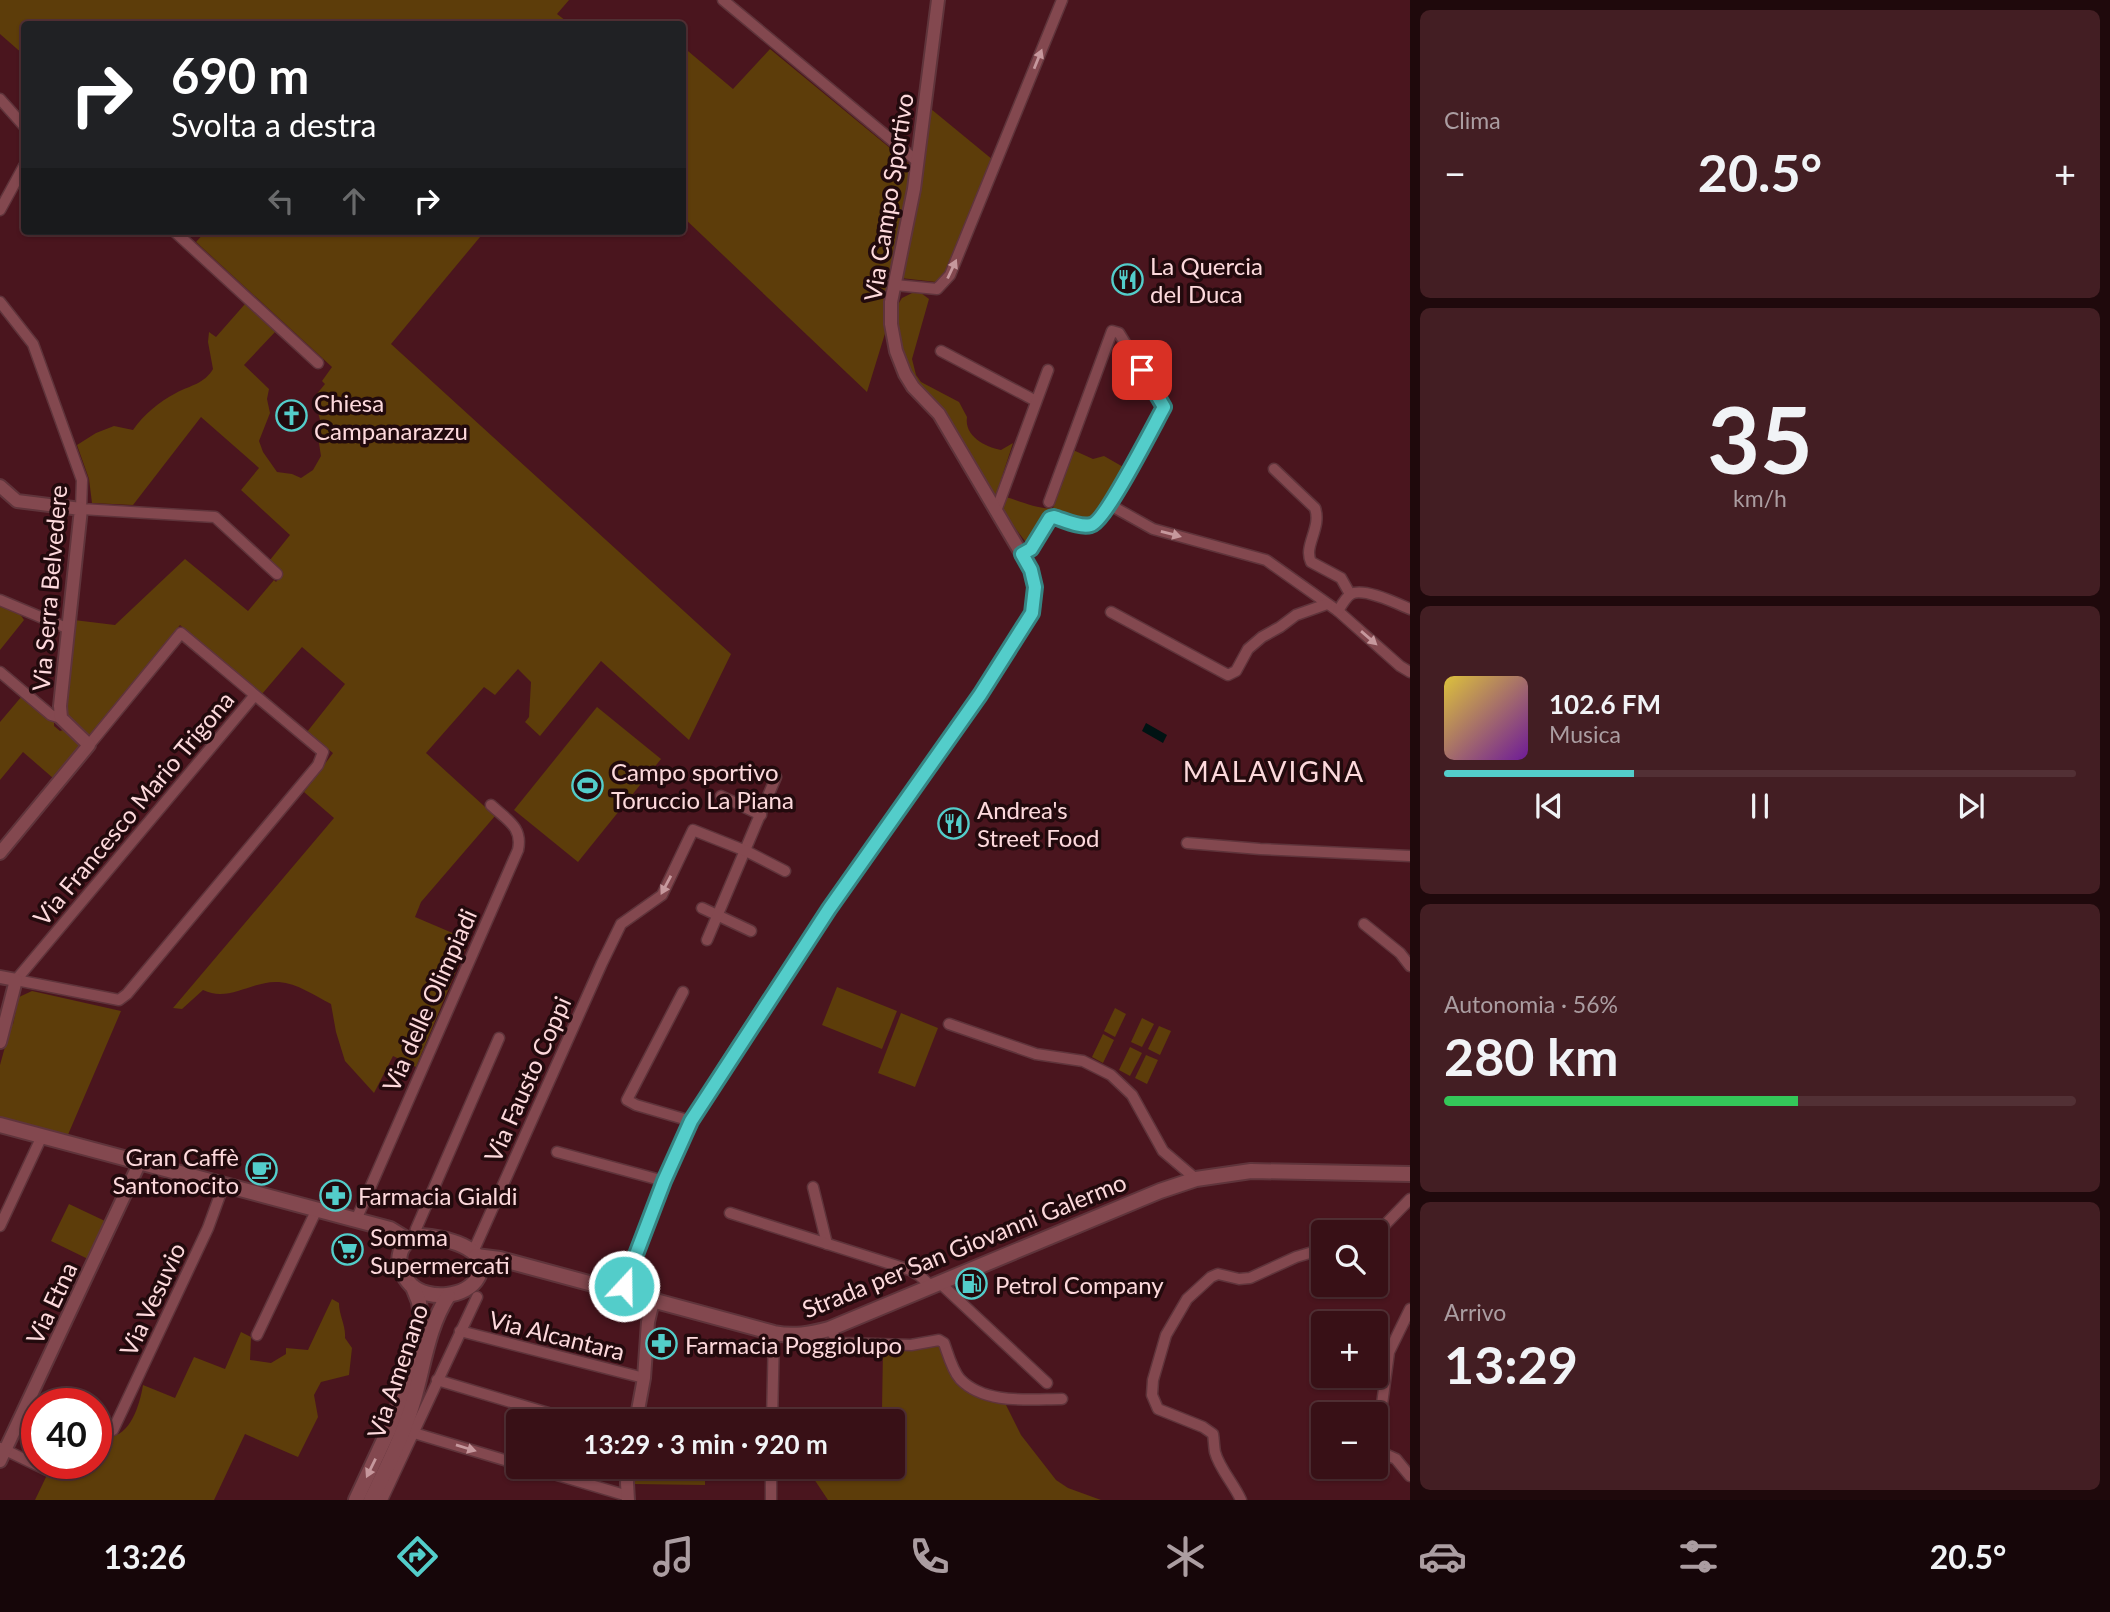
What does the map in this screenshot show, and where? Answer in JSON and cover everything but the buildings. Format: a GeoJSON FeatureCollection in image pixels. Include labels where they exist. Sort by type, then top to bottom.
{"type":"FeatureCollection","features":[{"type":"Feature","properties":{"kind":"main road"},"geometry":{"type":"LineString","coordinates":[[0,1125],[356,1220],[376,1226],[398,1242],[438,1237],[454,1241],[474,1254],[480,1264],[477,1280],[459,1293],[448,1296],[413,1287],[399,1263],[407,1242]]}},
{"type":"Feature","properties":{"kind":"main road","name":"Strada per San Giovanni Galermo"},"geometry":{"type":"LineString","coordinates":[[474,1254],[774,1333],[788,1336],[808,1335],[830,1329],[1160,1191],[1196,1179],[1251,1171],[1410,1174]]}},
{"type":"Feature","properties":{"kind":"main road"},"geometry":{"type":"LineString","coordinates":[[480,1272],[488,1264],[500,1259]]}},
{"type":"Feature","properties":{"kind":"main road","name":"Via Amenano"},"geometry":{"type":"LineString","coordinates":[[356,1500],[402,1396],[421,1318],[413,1287]]}},
{"type":"Feature","properties":{"kind":"main road","name":"Via Amenano"},"geometry":{"type":"LineString","coordinates":[[382,1499],[414,1400],[437,1313],[448,1296]]}},
{"type":"Feature","properties":{"kind":"street"},"geometry":{"type":"LineString","coordinates":[[723,0],[918,162]]}},
{"type":"Feature","properties":{"kind":"street","name":"Via Campo Sportivo"},"geometry":{"type":"LineString","coordinates":[[621,1293],[664,1181],[691,1121],[829,909],[980,695],[1032,613],[1035,587],[1031,570],[939,414],[913,387],[905,374],[896,351],[891,324],[891,302],[918,162],[938,0]]}},
{"type":"Feature","properties":{"kind":"street"},"geometry":{"type":"LineString","coordinates":[[895,285],[937,289],[950,275],[1062,0]]}},
{"type":"Feature","properties":{"kind":"street"},"geometry":{"type":"LineString","coordinates":[[0,99],[21,123]]}},
{"type":"Feature","properties":{"kind":"street"},"geometry":{"type":"LineString","coordinates":[[0,210],[21,172]]}},
{"type":"Feature","properties":{"kind":"street"},"geometry":{"type":"LineString","coordinates":[[178,235],[318,363]]}},
{"type":"Feature","properties":{"kind":"street","name":"Via Serra Belvedere"},"geometry":{"type":"LineString","coordinates":[[0,302],[33,344],[82,480],[60,706],[61,718],[89,745]]}},
{"type":"Feature","properties":{"kind":"street"},"geometry":{"type":"LineString","coordinates":[[1022,554],[1031,549],[1050,518],[1087,526],[1098,521],[1110,505],[1164,407],[1119,332],[1112,331],[1049,502]]}},
{"type":"Feature","properties":{"kind":"street"},"geometry":{"type":"LineString","coordinates":[[941,352],[1036,401]]}},
{"type":"Feature","properties":{"kind":"street"},"geometry":{"type":"LineString","coordinates":[[996,512],[1048,370]]}},
{"type":"Feature","properties":{"kind":"street"},"geometry":{"type":"LineString","coordinates":[[1274,469],[1315,508],[1317,527],[1308,552],[1311,562],[1341,578],[1350,594]]}},
{"type":"Feature","properties":{"kind":"street"},"geometry":{"type":"LineString","coordinates":[[0,486],[17,501],[81,509],[215,517],[277,574]]}},
{"type":"Feature","properties":{"kind":"street"},"geometry":{"type":"LineString","coordinates":[[1110,505],[1153,529],[1266,560],[1338,611],[1410,672]]}},
{"type":"Feature","properties":{"kind":"street"},"geometry":{"type":"LineString","coordinates":[[1350,594],[1366,593],[1410,610]]}},
{"type":"Feature","properties":{"kind":"street"},"geometry":{"type":"LineString","coordinates":[[1338,611],[1350,594]]}},
{"type":"Feature","properties":{"kind":"street"},"geometry":{"type":"LineString","coordinates":[[0,600],[69,628]]}},
{"type":"Feature","properties":{"kind":"street"},"geometry":{"type":"LineString","coordinates":[[1111,612],[1228,675],[1236,671],[1252,644],[1296,615],[1327,604]]}},
{"type":"Feature","properties":{"kind":"street"},"geometry":{"type":"LineString","coordinates":[[0,853],[181,633],[323,752],[318,765],[127,994],[119,1000],[0,977]]}},
{"type":"Feature","properties":{"kind":"street"},"geometry":{"type":"LineString","coordinates":[[0,671],[51,715],[61,718]]}},
{"type":"Feature","properties":{"kind":"street","name":"Via Francesco Mario Trigona"},"geometry":{"type":"LineString","coordinates":[[16,980],[255,695]]}},
{"type":"Feature","properties":{"kind":"street"},"geometry":{"type":"LineString","coordinates":[[707,940],[776,777]]}},
{"type":"Feature","properties":{"kind":"street"},"geometry":{"type":"LineString","coordinates":[[721,796],[761,815]]}},
{"type":"Feature","properties":{"kind":"street","name":"Via delle Olimpiadi"},"geometry":{"type":"LineString","coordinates":[[356,1220],[518,850],[518,831],[491,804]]}},
{"type":"Feature","properties":{"kind":"street","name":"Via Fausto Coppi"},"geometry":{"type":"LineString","coordinates":[[474,1254],[621,924],[662,895],[693,830],[746,851]]}},
{"type":"Feature","properties":{"kind":"street"},"geometry":{"type":"LineString","coordinates":[[1187,843],[1410,856]]}},
{"type":"Feature","properties":{"kind":"street"},"geometry":{"type":"LineString","coordinates":[[746,851],[785,871]]}},
{"type":"Feature","properties":{"kind":"street"},"geometry":{"type":"LineString","coordinates":[[702,908],[751,932]]}},
{"type":"Feature","properties":{"kind":"street"},"geometry":{"type":"LineString","coordinates":[[1364,924],[1400,953],[1410,966]]}},
{"type":"Feature","properties":{"kind":"street"},"geometry":{"type":"LineString","coordinates":[[0,1042],[16,980]]}},
{"type":"Feature","properties":{"kind":"street"},"geometry":{"type":"LineString","coordinates":[[683,992],[627,1100],[691,1121]]}},
{"type":"Feature","properties":{"kind":"street"},"geometry":{"type":"LineString","coordinates":[[949,1024],[1036,1054],[1083,1060],[1111,1075],[1132,1096],[1163,1151],[1196,1179]]}},
{"type":"Feature","properties":{"kind":"street"},"geometry":{"type":"LineString","coordinates":[[407,1242],[416,1229],[499,1038]]}},
{"type":"Feature","properties":{"kind":"street"},"geometry":{"type":"LineString","coordinates":[[0,1226],[42,1136]]}},
{"type":"Feature","properties":{"kind":"street"},"geometry":{"type":"LineString","coordinates":[[557,1152],[664,1181]]}},
{"type":"Feature","properties":{"kind":"street","name":"Via Etna"},"geometry":{"type":"LineString","coordinates":[[2,1453],[140,1162]]}},
{"type":"Feature","properties":{"kind":"street","name":"Via Vesuvio"},"geometry":{"type":"LineString","coordinates":[[113,1430],[208,1228],[224,1184]]}},
{"type":"Feature","properties":{"kind":"street"},"geometry":{"type":"LineString","coordinates":[[813,1186],[827,1244]]}},
{"type":"Feature","properties":{"kind":"street"},"geometry":{"type":"LineString","coordinates":[[1388,1222],[1410,1199]]}},
{"type":"Feature","properties":{"kind":"street"},"geometry":{"type":"LineString","coordinates":[[257,1335],[317,1209]]}},
{"type":"Feature","properties":{"kind":"street"},"geometry":{"type":"LineString","coordinates":[[730,1213],[910,1270],[936,1285],[1047,1383]]}},
{"type":"Feature","properties":{"kind":"street"},"geometry":{"type":"LineString","coordinates":[[1241,1500],[1215,1454],[1213,1434],[1203,1427],[1158,1409],[1152,1395],[1153,1380],[1166,1335],[1187,1299],[1211,1278],[1218,1274],[1239,1279],[1250,1278],[1311,1253]]}},
{"type":"Feature","properties":{"kind":"street"},"geometry":{"type":"LineString","coordinates":[[382,1499],[477,1297]]}},
{"type":"Feature","properties":{"kind":"street"},"geometry":{"type":"LineString","coordinates":[[638,1409],[644,1378],[648,1322],[653,1301]]}},
{"type":"Feature","properties":{"kind":"street"},"geometry":{"type":"LineString","coordinates":[[1382,1402],[1389,1352],[1410,1309]]}},
{"type":"Feature","properties":{"kind":"street"},"geometry":{"type":"LineString","coordinates":[[830,1329],[840,1343],[911,1345],[940,1340],[944,1343],[958,1377],[984,1393],[1005,1398],[1062,1399]]}},
{"type":"Feature","properties":{"kind":"street","name":"Via Alcantara"},"geometry":{"type":"LineString","coordinates":[[460,1331],[644,1378]]}},
{"type":"Feature","properties":{"kind":"street"},"geometry":{"type":"LineString","coordinates":[[772,1409],[774,1333]]}},
{"type":"Feature","properties":{"kind":"street"},"geometry":{"type":"LineString","coordinates":[[437,1380],[535,1409]]}},
{"type":"Feature","properties":{"kind":"street"},"geometry":{"type":"LineString","coordinates":[[414,1433],[506,1460]]}},
{"type":"Feature","properties":{"kind":"street"},"geometry":{"type":"LineString","coordinates":[[2,1453],[21,1460]]}},
{"type":"Feature","properties":{"kind":"street"},"geometry":{"type":"LineString","coordinates":[[1388,1455],[1396,1459],[1410,1476]]}},
{"type":"Feature","properties":{"kind":"street"},"geometry":{"type":"LineString","coordinates":[[568,1479],[628,1498],[628,1479]]}},
{"type":"Feature","properties":{"kind":"street"},"geometry":{"type":"LineString","coordinates":[[771,1479],[771,1500]]}},
{"type":"Feature","properties":{"kind":"shaded area"},"geometry":{"type":"Polygon","coordinates":[[[0,0],[569,0],[557,14],[566,21],[21,21],[21,52],[0,34],[0,0]]]}},
{"type":"Feature","properties":{"kind":"shaded area"},"geometry":{"type":"Polygon","coordinates":[[[686,49],[733,89],[770,49],[913,167],[887,327],[867,392],[686,220],[686,49]]]}},
{"type":"Feature","properties":{"kind":"shaded area"},"geometry":{"type":"Polygon","coordinates":[[[931,109],[993,160],[947,272],[936,282],[901,278],[927,115],[931,109]]]}},
{"type":"Feature","properties":{"kind":"shaded area"},"geometry":{"type":"Polygon","coordinates":[[[202,235],[482,235],[391,344],[731,654],[689,740],[601,661],[540,736],[525,722],[529,717],[531,682],[518,669],[495,695],[484,687],[426,753],[495,816],[421,902],[415,917],[469,940],[416,1067],[393,1056],[374,1093],[345,1061],[331,1004],[299,987],[269,982],[231,993],[203,990],[182,1009],[173,1008],[334,818],[304,792],[333,753],[307,732],[345,684],[302,647],[262,694],[180,625],[89,736],[72,724],[67,710],[74,620],[115,625],[185,559],[248,611],[282,574],[270,560],[290,535],[241,490],[259,468],[201,417],[133,505],[92,503],[89,479],[77,445],[114,426],[133,430],[158,404],[206,378],[213,369],[209,332],[216,337],[245,304],[275,332],[244,365],[269,389],[267,399],[270,413],[259,441],[263,452],[277,472],[301,478],[313,470],[321,456],[318,437],[320,420],[315,401],[316,395],[325,384],[322,381],[332,367],[196,242],[202,235]]]}},
{"type":"Feature","properties":{"kind":"shaded area"},"geometry":{"type":"Polygon","coordinates":[[[914,292],[929,299],[912,359],[916,375],[921,382],[959,402],[967,417],[969,430],[977,440],[1001,450],[1013,443],[996,495],[992,499],[908,371],[896,332],[897,306],[902,298],[914,292]]]}},
{"type":"Feature","properties":{"kind":"shaded area"},"geometry":{"type":"Polygon","coordinates":[[[1073,450],[1093,459],[1104,456],[1125,468],[1096,518],[1085,523],[1063,514],[1046,515],[1030,541],[1025,541],[1002,511],[1006,497],[1053,508],[1073,450]]]}},
{"type":"Feature","properties":{"kind":"shaded area"},"geometry":{"type":"Polygon","coordinates":[[[0,603],[17,612],[24,620],[0,650],[0,603]]]}},
{"type":"Feature","properties":{"kind":"shaded area"},"geometry":{"type":"Polygon","coordinates":[[[22,696],[54,722],[54,726],[60,731],[63,730],[80,744],[53,778],[23,752],[0,780],[0,722],[22,696]]]}},
{"type":"Feature","properties":{"kind":"shaded area","name":"Campo sportivo Toruccio La Piana"},"geometry":{"type":"Polygon","coordinates":[[[597,707],[661,759],[578,862],[514,810],[597,707]]]}},
{"type":"Feature","properties":{"kind":"shaded area"},"geometry":{"type":"Polygon","coordinates":[[[1146,723],[1167,735],[1163,743],[1142,731],[1146,723]]]}},
{"type":"Feature","properties":{"kind":"shaded area"},"geometry":{"type":"Polygon","coordinates":[[[837,987],[897,1011],[882,1049],[822,1025],[837,987]]]}},
{"type":"Feature","properties":{"kind":"shaded area"},"geometry":{"type":"Polygon","coordinates":[[[32,991],[121,1011],[67,1137],[0,1119],[0,1065],[19,997],[32,991]]]}},
{"type":"Feature","properties":{"kind":"shaded area"},"geometry":{"type":"Polygon","coordinates":[[[1115,1008],[1126,1014],[1115,1037],[1104,1031],[1115,1008]]]}},
{"type":"Feature","properties":{"kind":"shaded area"},"geometry":{"type":"Polygon","coordinates":[[[901,1013],[938,1028],[915,1087],[878,1073],[901,1013]]]}},
{"type":"Feature","properties":{"kind":"shaded area"},"geometry":{"type":"Polygon","coordinates":[[[1142,1018],[1154,1024],[1142,1047],[1131,1042],[1142,1018]]]}},
{"type":"Feature","properties":{"kind":"shaded area"},"geometry":{"type":"Polygon","coordinates":[[[1159,1026],[1171,1031],[1160,1055],[1148,1049],[1159,1026]]]}},
{"type":"Feature","properties":{"kind":"shaded area"},"geometry":{"type":"Polygon","coordinates":[[[1103,1034],[1114,1040],[1103,1063],[1092,1057],[1103,1034]]]}},
{"type":"Feature","properties":{"kind":"shaded area"},"geometry":{"type":"Polygon","coordinates":[[[1130,1047],[1142,1053],[1130,1076],[1119,1070],[1130,1047]]]}},
{"type":"Feature","properties":{"kind":"shaded area"},"geometry":{"type":"Polygon","coordinates":[[[1146,1055],[1158,1060],[1147,1084],[1135,1078],[1146,1055]]]}},
{"type":"Feature","properties":{"kind":"shaded area"},"geometry":{"type":"Polygon","coordinates":[[[69,1204],[105,1221],[88,1259],[51,1241],[69,1204]]]}},
{"type":"Feature","properties":{"kind":"shaded area"},"geometry":{"type":"Polygon","coordinates":[[[332,1299],[339,1303],[345,1338],[352,1348],[349,1375],[321,1382],[314,1395],[318,1417],[298,1457],[245,1434],[214,1500],[35,1500],[45,1479],[112,1479],[112,1436],[123,1431],[130,1423],[143,1385],[175,1398],[194,1357],[225,1369],[241,1332],[251,1337],[250,1360],[271,1363],[286,1354],[286,1348],[308,1350],[332,1299]]]}},
{"type":"Feature","properties":{"kind":"shaded area"},"geometry":{"type":"Polygon","coordinates":[[[937,1344],[943,1348],[951,1373],[1004,1401],[1021,1435],[1056,1480],[1068,1488],[1101,1500],[828,1500],[814,1479],[905,1479],[905,1409],[882,1409],[883,1349],[909,1349],[937,1344]]]}},
{"type":"Feature","properties":{"kind":"shaded area"},"geometry":{"type":"Polygon","coordinates":[[[634,1479],[705,1479],[705,1485],[634,1484],[634,1479]]]}},
{"type":"Feature","properties":{"kind":"place","name":"La Quercia del Duca"},"geometry":{"type":"Point","coordinates":[1127,279]}},
{"type":"Feature","properties":{"kind":"place","name":"Chiesa Campanarazzu"},"geometry":{"type":"Point","coordinates":[291,416]}},
{"type":"Feature","properties":{"kind":"place","name":"Campo sportivo Toruccio La Piana"},"geometry":{"type":"Point","coordinates":[588,785]}},
{"type":"Feature","properties":{"kind":"place","name":"Andrea's Street Food"},"geometry":{"type":"Point","coordinates":[954,823]}},
{"type":"Feature","properties":{"kind":"place","name":"Gran Caffè Santonocito"},"geometry":{"type":"Point","coordinates":[262,1170]}},
{"type":"Feature","properties":{"kind":"place","name":"Farmacia Gialdi"},"geometry":{"type":"Point","coordinates":[335,1195]}},
{"type":"Feature","properties":{"kind":"place","name":"Somma Supermercati"},"geometry":{"type":"Point","coordinates":[347,1250]}},
{"type":"Feature","properties":{"kind":"place","name":"Petrol Company"},"geometry":{"type":"Point","coordinates":[972,1284]}},
{"type":"Feature","properties":{"kind":"place","name":"Farmacia Poggiolupo"},"geometry":{"type":"Point","coordinates":[662,1344]}},
{"type":"Feature","properties":{"kind":"district","name":"MALAVIGNA"},"geometry":{"type":"Point","coordinates":[1274,771]}},
{"type":"Feature","properties":{"kind":"route"},"geometry":{"type":"LineString","coordinates":[[624,1286],[664,1181],[691,1121],[829,909],[980,695],[1032,613],[1035,587],[1031,570],[1022,554],[1031,549],[1050,518],[1094,525],[1110,505],[1164,407],[1142,370]]}}]}
